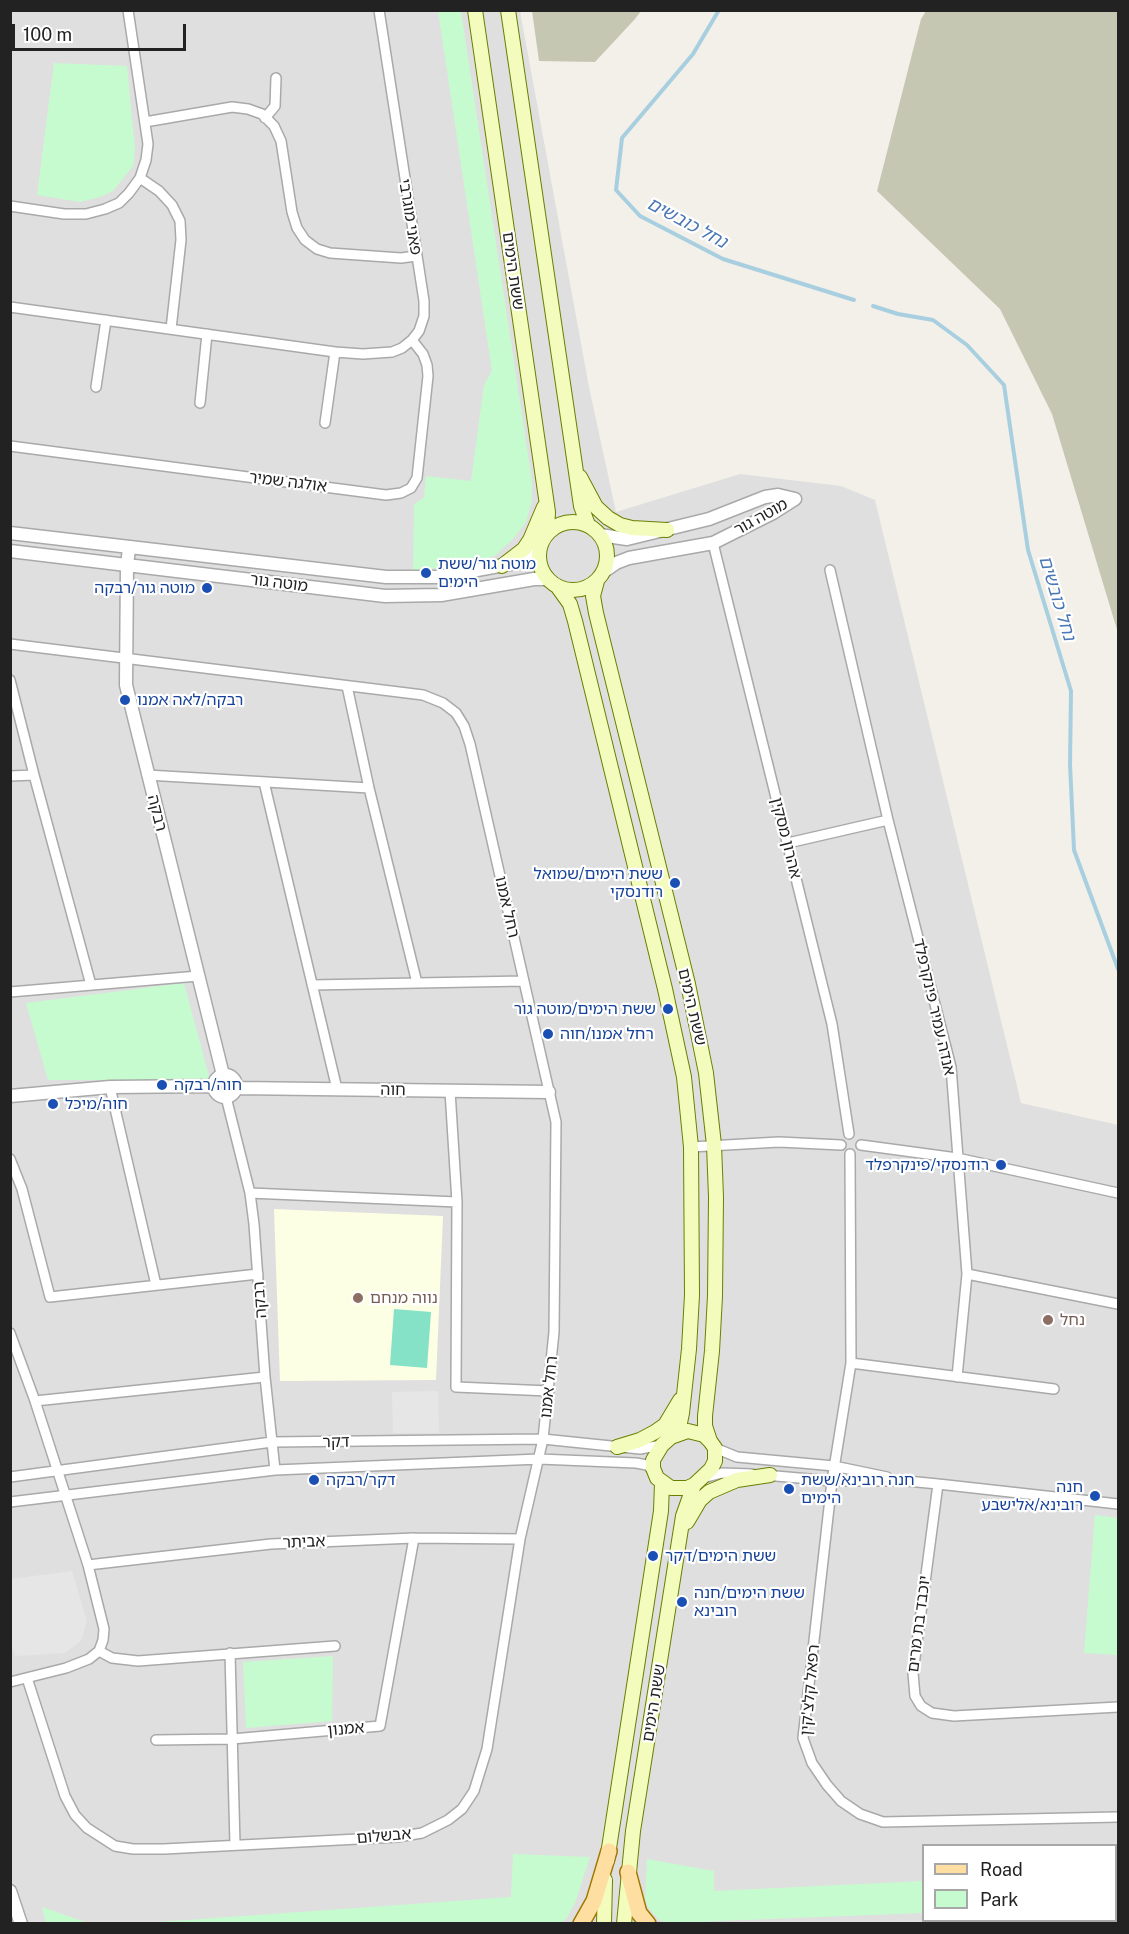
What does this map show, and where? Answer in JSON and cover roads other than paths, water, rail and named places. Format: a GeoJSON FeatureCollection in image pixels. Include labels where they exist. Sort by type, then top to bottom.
{"type":"FeatureCollection","features":[{"type":"Feature","properties":{"kind":"main road","name":"ששת הימים"},"geometry":{"type":"LineString","coordinates":[[475,10],[546,496],[547,532]]}},
{"type":"Feature","properties":{"kind":"main road","name":"ששת הימים"},"geometry":{"type":"LineString","coordinates":[[508,10],[581,506],[588,525]]}},
{"type":"Feature","properties":{"kind":"main road"},"geometry":{"type":"LineString","coordinates":[[575,466],[596,507],[608,518],[620,525],[632,528],[667,530]]}},
{"type":"Feature","properties":{"kind":"main road"},"geometry":{"type":"LineString","coordinates":[[502,566],[516,556],[530,540],[542,514],[546,496]]}},
{"type":"Feature","properties":{"kind":"main road"},"geometry":{"type":"LineString","coordinates":[[578,521],[588,525],[600,535],[607,553],[607,563],[600,576],[588,587],[567,590],[553,583],[541,570],[538,559],[539,548],[547,532],[556,525],[578,521]]}},
{"type":"Feature","properties":{"kind":"main road","name":"ששת הימים"},"geometry":{"type":"LineString","coordinates":[[600,576],[593,596],[596,613],[702,1048],[709,1094],[716,1197],[715,1296],[705,1426],[712,1445]]}},
{"type":"Feature","properties":{"kind":"main road","name":"ששת הימים"},"geometry":{"type":"LineString","coordinates":[[553,583],[570,604],[575,621],[665,989],[684,1077],[691,1147],[693,1260],[689,1349],[679,1428],[667,1441]]}},
{"type":"Feature","properties":{"kind":"main road"},"geometry":{"type":"LineString","coordinates":[[617,1447],[640,1440],[665,1425],[684,1393]]}},
{"type":"Feature","properties":{"kind":"main road"},"geometry":{"type":"LineString","coordinates":[[688,1431],[704,1435],[712,1445],[715,1461],[711,1469],[698,1482],[687,1488],[677,1489],[658,1477],[653,1460],[667,1441],[688,1431]]}},
{"type":"Feature","properties":{"kind":"main road"},"geometry":{"type":"LineString","coordinates":[[679,1546],[688,1520],[700,1500],[709,1492],[737,1480],[770,1475]]}},
{"type":"Feature","properties":{"kind":"main road","name":"ששת הימים"},"geometry":{"type":"LineString","coordinates":[[604,1923],[603,1895],[609,1851],[662,1511],[658,1477]]}},
{"type":"Feature","properties":{"kind":"main road","name":"ששת הימים"},"geometry":{"type":"LineString","coordinates":[[624,1923],[628,1872],[683,1516],[698,1482]]}},
{"type":"Feature","properties":{"kind":"main road"},"geometry":{"type":"LineString","coordinates":[[581,1923],[589,1913],[594,1901],[609,1851]]}},
{"type":"Feature","properties":{"kind":"main road"},"geometry":{"type":"LineString","coordinates":[[628,1872],[639,1913],[648,1923]]}},
{"type":"Feature","properties":{"kind":"main road"},"geometry":{"type":"LineString","coordinates":[[1080,1923],[1119,1922]]}},
{"type":"Feature","properties":{"kind":"street"},"geometry":{"type":"LineString","coordinates":[[10,206],[64,214],[86,214],[118,203],[140,178],[148,144],[128,10]]}},
{"type":"Feature","properties":{"kind":"street","name":"פאני מוגרבי"},"geometry":{"type":"LineString","coordinates":[[379,10],[424,301],[424,316],[419,331],[412,340]]}},
{"type":"Feature","properties":{"kind":"street"},"geometry":{"type":"LineString","coordinates":[[265,117],[274,106],[276,78]]}},
{"type":"Feature","properties":{"kind":"street"},"geometry":{"type":"LineString","coordinates":[[145,122],[232,107],[248,109],[265,117],[274,126],[281,141],[292,212],[297,228],[305,240],[317,249],[330,253],[401,258],[416,256]]}},
{"type":"Feature","properties":{"kind":"street"},"geometry":{"type":"LineString","coordinates":[[140,178],[159,191],[172,205],[180,221],[181,240],[171,329]]}},
{"type":"Feature","properties":{"kind":"street"},"geometry":{"type":"LineString","coordinates":[[10,307],[335,352],[363,354],[392,352],[412,340]]}},
{"type":"Feature","properties":{"kind":"street"},"geometry":{"type":"LineString","coordinates":[[96,387],[106,320]]}},
{"type":"Feature","properties":{"kind":"street"},"geometry":{"type":"LineString","coordinates":[[200,403],[207,334]]}},
{"type":"Feature","properties":{"kind":"street","name":"אולגה שמיר"},"geometry":{"type":"LineString","coordinates":[[10,446],[386,495],[401,493],[411,488],[417,478],[428,376],[423,354],[412,340]]}},
{"type":"Feature","properties":{"kind":"street"},"geometry":{"type":"LineString","coordinates":[[325,423],[335,352]]}},
{"type":"Feature","properties":{"kind":"street","name":"מוטה גור"},"geometry":{"type":"LineString","coordinates":[[600,535],[627,540],[709,519],[765,497],[778,495],[795,499],[773,513],[713,543],[629,558],[616,563],[600,576]]}},
{"type":"Feature","properties":{"kind":"street","name":"מוטה גור"},"geometry":{"type":"LineString","coordinates":[[10,533],[386,577],[439,577],[502,566],[531,556],[539,548]]}},
{"type":"Feature","properties":{"kind":"street","name":"אהרון מסקין"},"geometry":{"type":"LineString","coordinates":[[713,543],[832,1024],[849,1134]]}},
{"type":"Feature","properties":{"kind":"street","name":"רבקה"},"geometry":{"type":"LineString","coordinates":[[129,548],[126,685],[222,1075]]}},
{"type":"Feature","properties":{"kind":"street","name":"מוטה גור"},"geometry":{"type":"LineString","coordinates":[[10,551],[385,596],[441,595],[534,579],[553,583]]}},
{"type":"Feature","properties":{"kind":"street","name":"אנדה עמיר פינקרפלד"},"geometry":{"type":"LineString","coordinates":[[830,570],[888,819],[951,1067],[968,1274],[957,1377]]}},
{"type":"Feature","properties":{"kind":"street","name":"רחל אמנו"},"geometry":{"type":"LineString","coordinates":[[10,644],[423,695],[443,703],[456,713],[464,726],[473,755],[556,1122],[554,1332],[543,1439]]}},
{"type":"Feature","properties":{"kind":"street"},"geometry":{"type":"LineString","coordinates":[[10,680],[91,985]]}},
{"type":"Feature","properties":{"kind":"street"},"geometry":{"type":"LineString","coordinates":[[347,686],[369,788],[417,983]]}},
{"type":"Feature","properties":{"kind":"street"},"geometry":{"type":"LineString","coordinates":[[10,776],[34,775]]}},
{"type":"Feature","properties":{"kind":"street"},"geometry":{"type":"LineString","coordinates":[[147,775],[369,788]]}},
{"type":"Feature","properties":{"kind":"street"},"geometry":{"type":"LineString","coordinates":[[264,782],[337,1089]]}},
{"type":"Feature","properties":{"kind":"street"},"geometry":{"type":"LineString","coordinates":[[788,843],[888,819]]}},
{"type":"Feature","properties":{"kind":"street"},"geometry":{"type":"LineString","coordinates":[[10,992],[198,976]]}},
{"type":"Feature","properties":{"kind":"street"},"geometry":{"type":"LineString","coordinates":[[312,986],[524,981]]}},
{"type":"Feature","properties":{"kind":"street"},"geometry":{"type":"LineString","coordinates":[[222,1075],[235,1079],[237,1088],[232,1095],[226,1097],[218,1094],[214,1086],[217,1078],[222,1075]]}},
{"type":"Feature","properties":{"kind":"street"},"geometry":{"type":"LineString","coordinates":[[10,1096],[110,1087],[214,1086]]}},
{"type":"Feature","properties":{"kind":"street"},"geometry":{"type":"LineString","coordinates":[[110,1087],[156,1285]]}},
{"type":"Feature","properties":{"kind":"street","name":"חוה"},"geometry":{"type":"LineString","coordinates":[[237,1088],[549,1092]]}},
{"type":"Feature","properties":{"kind":"street"},"geometry":{"type":"LineString","coordinates":[[450,1091],[457,1202],[456,1387],[549,1391]]}},
{"type":"Feature","properties":{"kind":"street","name":"רבקה"},"geometry":{"type":"LineString","coordinates":[[226,1097],[250,1193],[275,1470]]}},
{"type":"Feature","properties":{"kind":"street"},"geometry":{"type":"LineString","coordinates":[[849,1134],[858,1137],[861,1144],[859,1150],[850,1154],[845,1152],[841,1145],[842,1139],[849,1134]]}},
{"type":"Feature","properties":{"kind":"street"},"geometry":{"type":"LineString","coordinates":[[691,1147],[779,1142],[841,1145]]}},
{"type":"Feature","properties":{"kind":"street"},"geometry":{"type":"LineString","coordinates":[[861,1144],[957,1158],[1119,1193]]}},
{"type":"Feature","properties":{"kind":"street"},"geometry":{"type":"LineString","coordinates":[[834,1466],[851,1363],[850,1154]]}},
{"type":"Feature","properties":{"kind":"street"},"geometry":{"type":"LineString","coordinates":[[10,1159],[22,1189],[50,1297],[258,1274]]}},
{"type":"Feature","properties":{"kind":"street"},"geometry":{"type":"LineString","coordinates":[[250,1193],[457,1202]]}},
{"type":"Feature","properties":{"kind":"street"},"geometry":{"type":"LineString","coordinates":[[968,1274],[1119,1304]]}},
{"type":"Feature","properties":{"kind":"street"},"geometry":{"type":"LineString","coordinates":[[10,1333],[35,1401],[88,1564],[104,1629],[99,1651],[89,1659],[66,1668],[10,1682]]}},
{"type":"Feature","properties":{"kind":"street"},"geometry":{"type":"LineString","coordinates":[[851,1363],[1054,1389]]}},
{"type":"Feature","properties":{"kind":"street"},"geometry":{"type":"LineString","coordinates":[[35,1401],[265,1377]]}},
{"type":"Feature","properties":{"kind":"street","name":"דקר"},"geometry":{"type":"LineString","coordinates":[[10,1477],[272,1442],[543,1439],[640,1449],[667,1441]]}},
{"type":"Feature","properties":{"kind":"street","name":"אבשלום"},"geometry":{"type":"LineString","coordinates":[[27,1678],[64,1796],[75,1815],[87,1828],[115,1846],[133,1849],[164,1849],[397,1837],[422,1833],[448,1820],[462,1809],[474,1791],[487,1749],[520,1539],[543,1439]]}},
{"type":"Feature","properties":{"kind":"street"},"geometry":{"type":"LineString","coordinates":[[712,1445],[737,1457],[834,1466],[907,1481]]}},
{"type":"Feature","properties":{"kind":"street","name":"דקר"},"geometry":{"type":"LineString","coordinates":[[10,1502],[275,1470],[539,1459],[636,1463],[647,1466],[658,1477]]}},
{"type":"Feature","properties":{"kind":"street","name":"רפאל קלצ'קין"},"geometry":{"type":"LineString","coordinates":[[834,1466],[803,1738],[812,1763],[827,1785],[841,1801],[860,1814],[883,1822],[1119,1817]]}},
{"type":"Feature","properties":{"kind":"street"},"geometry":{"type":"LineString","coordinates":[[698,1482],[722,1473],[736,1472],[832,1481],[907,1481],[1119,1504]]}},
{"type":"Feature","properties":{"kind":"street","name":"יוכבד בת מרים"},"geometry":{"type":"LineString","coordinates":[[938,1484],[912,1674],[915,1696],[921,1706],[932,1713],[954,1716],[1119,1707]]}},
{"type":"Feature","properties":{"kind":"street","name":"אביתר"},"geometry":{"type":"LineString","coordinates":[[88,1564],[271,1544],[414,1538],[520,1539]]}},
{"type":"Feature","properties":{"kind":"street","name":"אמנון"},"geometry":{"type":"LineString","coordinates":[[156,1740],[232,1739],[380,1726],[414,1538]]}},
{"type":"Feature","properties":{"kind":"street"},"geometry":{"type":"LineString","coordinates":[[99,1651],[112,1658],[138,1661],[335,1646]]}},
{"type":"Feature","properties":{"kind":"street"},"geometry":{"type":"LineString","coordinates":[[230,1653],[236,1845]]}},
{"type":"Feature","properties":{"kind":"street"},"geometry":{"type":"LineString","coordinates":[[10,1891],[21,1923]]}},
{"type":"Feature","properties":{"kind":"waterway","name":"נחל כובשים"},"geometry":{"type":"LineString","coordinates":[[719,10],[693,54],[622,138],[616,190],[640,216],[723,259],[854,300]]}},
{"type":"Feature","properties":{"kind":"waterway","name":"נחל כובשים"},"geometry":{"type":"LineString","coordinates":[[873,306],[898,314],[933,320],[967,345],[1004,385],[1028,550],[1071,691],[1070,764],[1074,850],[1118,969]]}},
{"type":"Feature","properties":{"kind":"place","name":"מוטה גור/ששת הימים"},"geometry":{"type":"Point","coordinates":[426,573]}},
{"type":"Feature","properties":{"kind":"place","name":"מוטה גור/רבקה"},"geometry":{"type":"Point","coordinates":[207,588]}},
{"type":"Feature","properties":{"kind":"place","name":"רבקה/לאה אמנו"},"geometry":{"type":"Point","coordinates":[125,700]}},
{"type":"Feature","properties":{"kind":"place","name":"ששת הימים/שמואל רודנסקי"},"geometry":{"type":"Point","coordinates":[675,883]}},
{"type":"Feature","properties":{"kind":"place","name":"ששת הימים/מוטה גור"},"geometry":{"type":"Point","coordinates":[668,1009]}},
{"type":"Feature","properties":{"kind":"place","name":"רחל אמנו/חוה"},"geometry":{"type":"Point","coordinates":[548,1034]}},
{"type":"Feature","properties":{"kind":"place","name":"חוה/רבקה"},"geometry":{"type":"Point","coordinates":[162,1085]}},
{"type":"Feature","properties":{"kind":"place","name":"חוה/מיכל"},"geometry":{"type":"Point","coordinates":[53,1104]}},
{"type":"Feature","properties":{"kind":"place","name":"רודנסקי/פינקרפלד"},"geometry":{"type":"Point","coordinates":[1001,1165]}},
{"type":"Feature","properties":{"kind":"place","name":"נווה מנחם"},"geometry":{"type":"Point","coordinates":[358,1298]}},
{"type":"Feature","properties":{"kind":"place","name":"נחל"},"geometry":{"type":"Point","coordinates":[1048,1320]}},
{"type":"Feature","properties":{"kind":"place","name":"דקר/רבקה"},"geometry":{"type":"Point","coordinates":[314,1480]}},
{"type":"Feature","properties":{"kind":"place","name":"חנה רובינא/ששת הימים"},"geometry":{"type":"Point","coordinates":[789,1489]}},
{"type":"Feature","properties":{"kind":"place","name":"חנה רובינא/אלישבע"},"geometry":{"type":"Point","coordinates":[1095,1496]}},
{"type":"Feature","properties":{"kind":"place","name":"ששת הימים/דקר"},"geometry":{"type":"Point","coordinates":[653,1556]}},
{"type":"Feature","properties":{"kind":"place","name":"ששת הימים/חנה רובינא"},"geometry":{"type":"Point","coordinates":[682,1602]}}]}
